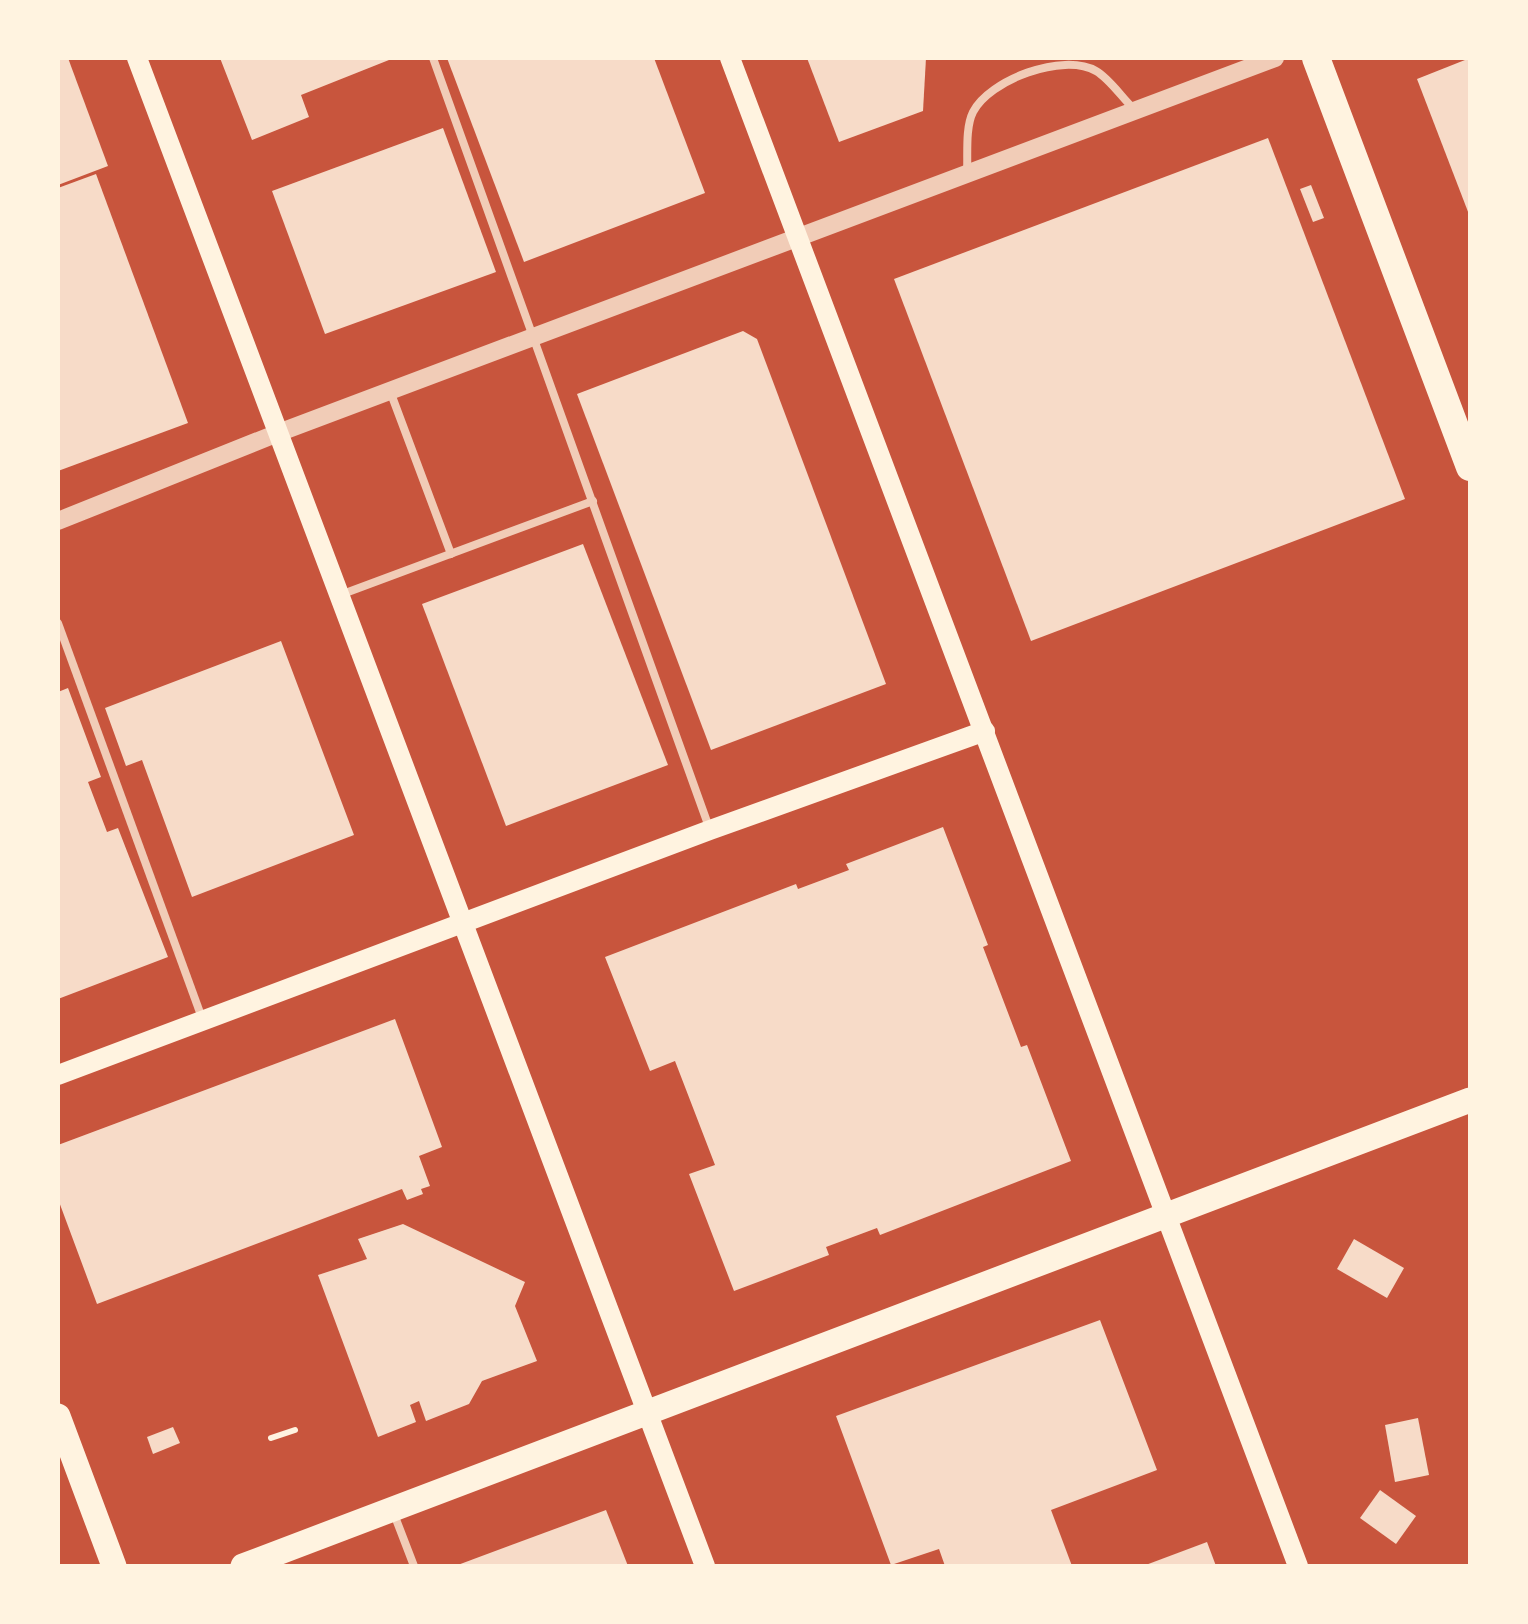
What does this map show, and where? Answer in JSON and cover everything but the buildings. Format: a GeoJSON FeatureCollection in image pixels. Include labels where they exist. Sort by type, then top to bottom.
{"type":"FeatureCollection","features":[{"type":"Feature","properties":{"kind":"highway"},"geometry":{"type":"LineString","coordinates":[[1316,58],[1470,467]]}},
{"type":"Feature","properties":{"kind":"main road"},"geometry":{"type":"LineString","coordinates":[[137,58],[705,1566]]}},
{"type":"Feature","properties":{"kind":"main road"},"geometry":{"type":"LineString","coordinates":[[730,58],[1298,1566]]}},
{"type":"Feature","properties":{"kind":"main road"},"geometry":{"type":"LineString","coordinates":[[58,1076],[710,830],[985,732]]}},
{"type":"Feature","properties":{"kind":"main road"},"geometry":{"type":"LineString","coordinates":[[244,1566],[1470,1100]]}},
{"type":"Feature","properties":{"kind":"main road"},"geometry":{"type":"LineString","coordinates":[[58,1416],[114,1566]]}},
{"type":"Feature","properties":{"kind":"street"},"geometry":{"type":"LineString","coordinates":[[58,521],[278,432],[1275,58]]}},
{"type":"Feature","properties":{"kind":"lane"},"geometry":{"type":"LineString","coordinates":[[433,58],[710,830]]}},
{"type":"Feature","properties":{"kind":"lane"},"geometry":{"type":"LineString","coordinates":[[967,173],[971,116],[984,96],[1047,66],[1072,63],[1096,71],[1135,110]]}},
{"type":"Feature","properties":{"kind":"lane"},"geometry":{"type":"LineString","coordinates":[[390,390],[451,554]]}},
{"type":"Feature","properties":{"kind":"lane"},"geometry":{"type":"LineString","coordinates":[[339,596],[594,501]]}},
{"type":"Feature","properties":{"kind":"lane"},"geometry":{"type":"LineString","coordinates":[[58,623],[203,1021]]}},
{"type":"Feature","properties":{"kind":"lane"},"geometry":{"type":"LineString","coordinates":[[393,1510],[414,1566]]}},
{"type":"Feature","properties":{"kind":"path"},"geometry":{"type":"LineString","coordinates":[[271,1438],[295,1430]]}}]}
